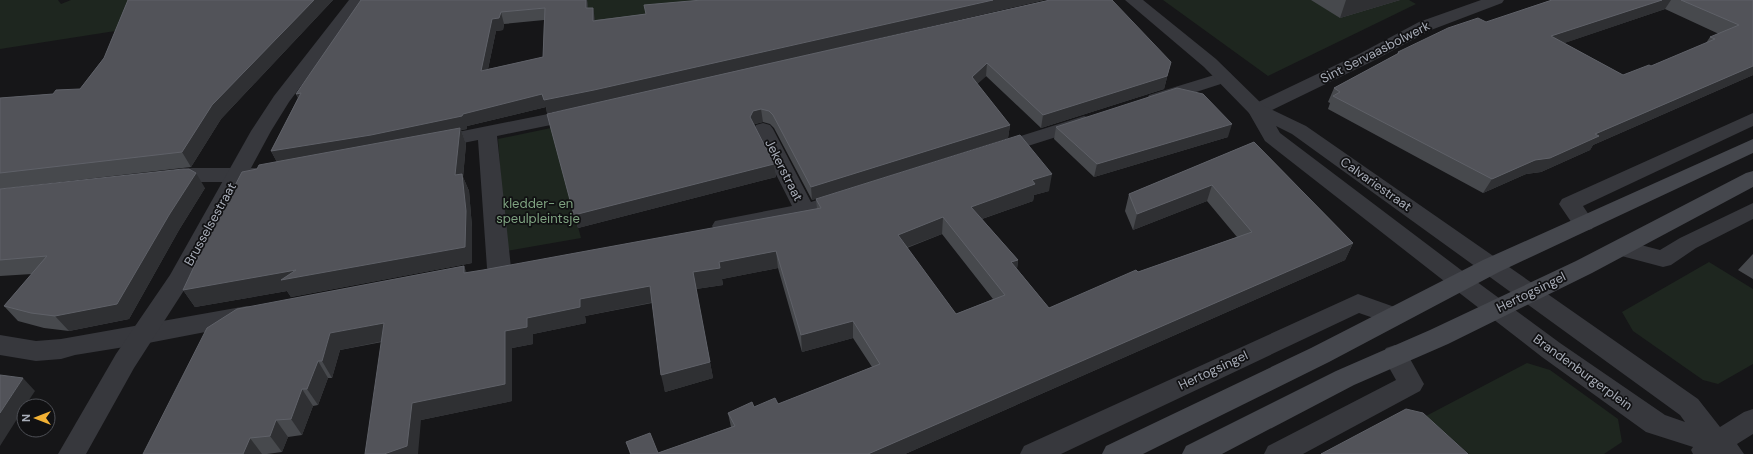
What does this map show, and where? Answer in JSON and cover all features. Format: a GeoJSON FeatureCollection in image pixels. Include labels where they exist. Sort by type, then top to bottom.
{"type":"FeatureCollection","features":[{"type":"Feature","properties":{"kind":"main road"},"geometry":{"type":"LineString","coordinates":[[1116,454],[1320,356],[1491,266],[1753,145]]}},
{"type":"Feature","properties":{"kind":"main road","name":"Hertogsingel"},"geometry":{"type":"LineString","coordinates":[[1196,454],[1345,378],[1396,356],[1622,248],[1753,178]]}},
{"type":"Feature","properties":{"kind":"street","name":"Brusselsestraat"},"geometry":{"type":"LineString","coordinates":[[72,454],[125,361],[178,281],[236,176],[281,100],[357,0]]}},
{"type":"Feature","properties":{"kind":"street","name":"Calvariestraat"},"geometry":{"type":"LineString","coordinates":[[1133,0],[1210,62],[1257,110],[1272,137],[1461,282]]}},
{"type":"Feature","properties":{"kind":"street","name":"Sint Servaasbolwerk"},"geometry":{"type":"LineString","coordinates":[[1257,110],[1365,58],[1425,26],[1496,0]]}},
{"type":"Feature","properties":{"kind":"street"},"geometry":{"type":"LineString","coordinates":[[1134,106],[1224,77]]}},
{"type":"Feature","properties":{"kind":"street"},"geometry":{"type":"LineString","coordinates":[[414,147],[597,110]]}},
{"type":"Feature","properties":{"kind":"street","name":"Calvariestraat"},"geometry":{"type":"LineString","coordinates":[[1257,110],[1299,130],[1491,266]]}},
{"type":"Feature","properties":{"kind":"street"},"geometry":{"type":"LineString","coordinates":[[976,157],[1104,116]]}},
{"type":"Feature","properties":{"kind":"street"},"geometry":{"type":"LineString","coordinates":[[1584,224],[1570,204],[1753,119]]}},
{"type":"Feature","properties":{"kind":"street","name":"Jekerstraat"},"geometry":{"type":"LineString","coordinates":[[763,129],[805,211]]}},
{"type":"Feature","properties":{"kind":"street"},"geometry":{"type":"LineString","coordinates":[[487,132],[499,268]]}},
{"type":"Feature","properties":{"kind":"street"},"geometry":{"type":"LineString","coordinates":[[146,180],[192,175],[236,176],[275,173]]}},
{"type":"Feature","properties":{"kind":"street"},"geometry":{"type":"LineString","coordinates":[[705,230],[805,211],[863,193]]}},
{"type":"Feature","properties":{"kind":"street"},"geometry":{"type":"LineString","coordinates":[[1622,248],[1663,258],[1688,243],[1753,210]]}},
{"type":"Feature","properties":{"kind":"street"},"geometry":{"type":"LineString","coordinates":[[476,272],[522,264]]}},
{"type":"Feature","properties":{"kind":"street"},"geometry":{"type":"LineString","coordinates":[[1491,266],[1689,406],[1715,450],[1753,420]]}},
{"type":"Feature","properties":{"kind":"street","name":"Brandenburgerplein"},"geometry":{"type":"LineString","coordinates":[[1461,282],[1496,309],[1656,424],[1715,450]]}},
{"type":"Feature","properties":{"kind":"street","name":"Hertogsingel"},"geometry":{"type":"LineString","coordinates":[[1034,454],[1358,303],[1394,316]]}},
{"type":"Feature","properties":{"kind":"street"},"geometry":{"type":"LineString","coordinates":[[0,345],[23,350],[47,350],[143,335],[268,311]]}},
{"type":"Feature","properties":{"kind":"street"},"geometry":{"type":"LineString","coordinates":[[1278,454],[1411,384],[1396,356]]}},
{"type":"Feature","properties":{"kind":"green space"},"geometry":{"type":"Polygon","coordinates":[[[0,0],[58,0],[61,4],[71,0],[146,0],[128,29],[0,49],[0,0]]]}},
{"type":"Feature","properties":{"kind":"green space"},"geometry":{"type":"Polygon","coordinates":[[[583,0],[765,0],[607,76],[583,0]]]}},
{"type":"Feature","properties":{"kind":"green space"},"geometry":{"type":"Polygon","coordinates":[[[1163,0],[1409,0],[1416,4],[1268,76],[1163,0]]]}},
{"type":"Feature","properties":{"kind":"green space","name":"kledder- en speulpleintsje"},"geometry":{"type":"Polygon","coordinates":[[[551,128],[581,238],[506,251],[498,139],[551,128]]]}},
{"type":"Feature","properties":{"kind":"green space"},"geometry":{"type":"Polygon","coordinates":[[[1709,262],[1753,289],[1753,364],[1718,384],[1703,380],[1633,331],[1622,312],[1709,262]]]}},
{"type":"Feature","properties":{"kind":"green space"},"geometry":{"type":"Polygon","coordinates":[[[1527,363],[1550,370],[1618,419],[1622,442],[1604,454],[1469,454],[1426,416],[1527,363]]]}},
{"type":"Feature","properties":{"kind":"building"},"geometry":{"type":"Polygon","coordinates":[[[128,0],[314,0],[212,105],[182,152],[0,173],[0,98],[53,94],[56,90],[80,89],[104,58],[128,0]]]}},
{"type":"Feature","properties":{"kind":"building"},"geometry":{"type":"Polygon","coordinates":[[[361,0],[586,0],[586,8],[593,8],[593,21],[646,14],[644,5],[702,0],[993,0],[594,90],[544,100],[542,94],[463,114],[462,116],[371,135],[271,151],[301,93],[296,94],[361,0]],[[545,8],[501,12],[499,18],[492,19],[481,71],[543,57],[545,8]]]}},
{"type":"Feature","properties":{"kind":"building"},"geometry":{"type":"Polygon","coordinates":[[[1050,0],[1112,0],[1171,62],[1167,76],[1043,115],[987,63],[972,77],[1010,125],[811,187],[773,115],[769,111],[761,109],[753,111],[750,117],[774,164],[574,215],[547,114],[1050,0]]]}},
{"type":"Feature","properties":{"kind":"building"},"geometry":{"type":"Polygon","coordinates":[[[1552,0],[1662,0],[1551,36],[1623,75],[1649,65],[1651,66],[1715,39],[1710,37],[1739,25],[1681,0],[1753,0],[1753,66],[1595,134],[1599,136],[1550,158],[1535,160],[1492,179],[1333,96],[1340,92],[1334,88],[1399,53],[1398,52],[1448,28],[1478,18],[1486,22],[1552,0]]]}},
{"type":"Feature","properties":{"kind":"building"},"geometry":{"type":"Polygon","coordinates":[[[1177,88],[1203,94],[1232,124],[1097,164],[1056,127],[1177,88]]]}},
{"type":"Feature","properties":{"kind":"building"},"geometry":{"type":"Polygon","coordinates":[[[460,128],[455,175],[462,174],[466,211],[465,247],[281,280],[296,270],[183,290],[228,194],[230,195],[242,172],[257,169],[259,165],[460,128]]]}},
{"type":"Feature","properties":{"kind":"building"},"geometry":{"type":"Polygon","coordinates":[[[1020,135],[1052,174],[1032,180],[1035,184],[971,207],[1018,260],[1011,262],[1049,308],[1136,270],[1138,272],[1252,232],[1212,185],[1137,214],[1129,194],[1254,142],[1353,243],[868,454],[631,454],[626,442],[650,433],[658,453],[735,426],[728,413],[752,402],[754,407],[775,398],[778,404],[880,364],[853,321],[801,335],[776,251],[719,262],[720,268],[693,272],[710,362],[661,375],[650,286],[580,299],[580,307],[527,318],[527,327],[505,331],[505,384],[412,403],[407,446],[384,454],[365,454],[384,323],[330,333],[322,361],[318,361],[307,389],[302,389],[291,419],[276,420],[270,436],[250,438],[243,454],[143,454],[207,328],[237,309],[464,266],[464,273],[821,208],[816,199],[1020,135]],[[943,217],[898,235],[956,314],[1005,295],[943,217]]]}},
{"type":"Feature","properties":{"kind":"building"},"geometry":{"type":"Polygon","coordinates":[[[189,169],[196,173],[169,215],[117,304],[55,316],[31,313],[4,306],[47,256],[0,260],[0,189],[189,169]]]}},
{"type":"Feature","properties":{"kind":"building"},"geometry":{"type":"Polygon","coordinates":[[[0,375],[23,378],[0,413],[0,375]]]}},
{"type":"Feature","properties":{"kind":"building"},"geometry":{"type":"Polygon","coordinates":[[[1406,409],[1423,413],[1468,454],[1321,454],[1406,409]]]}}]}
